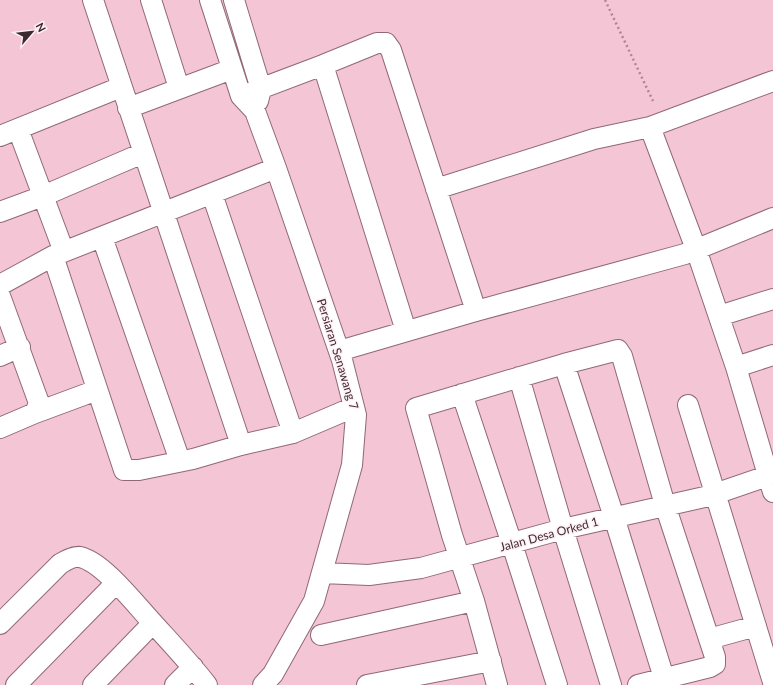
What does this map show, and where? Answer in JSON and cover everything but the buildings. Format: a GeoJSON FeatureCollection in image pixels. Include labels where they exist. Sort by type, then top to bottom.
{"type":"FeatureCollection","features":[{"type":"Feature","properties":{"kind":"street"},"geometry":{"type":"LineString","coordinates":[[93,0],[241,445]]}},
{"type":"Feature","properties":{"kind":"street"},"geometry":{"type":"LineString","coordinates":[[151,0],[179,88]]}},
{"type":"Feature","properties":{"kind":"street"},"geometry":{"type":"LineString","coordinates":[[210,0],[241,96],[255,111]]}},
{"type":"Feature","properties":{"kind":"street"},"geometry":{"type":"LineString","coordinates":[[234,0],[261,89],[255,111]]}},
{"type":"Feature","properties":{"kind":"street"},"geometry":{"type":"LineString","coordinates":[[241,96],[377,43],[386,43],[391,50],[476,311]]}},
{"type":"Feature","properties":{"kind":"street"},"geometry":{"type":"LineString","coordinates":[[323,65],[406,331]]}},
{"type":"Feature","properties":{"kind":"street"},"geometry":{"type":"LineString","coordinates":[[128,108],[232,69]]}},
{"type":"Feature","properties":{"kind":"street"},"geometry":{"type":"LineString","coordinates":[[436,189],[594,139],[650,127],[773,81]]}},
{"type":"Feature","properties":{"kind":"street"},"geometry":{"type":"LineString","coordinates":[[121,87],[9,132],[43,196],[97,390],[124,470],[139,470],[293,433],[354,407]]}},
{"type":"Feature","properties":{"kind":"street","name":"Persiaran Senawang 7"},"geometry":{"type":"LineString","coordinates":[[255,111],[339,350],[356,415],[352,465],[314,601],[273,674],[263,685]]}},
{"type":"Feature","properties":{"kind":"street"},"geometry":{"type":"LineString","coordinates":[[650,127],[719,316],[771,481]]}},
{"type":"Feature","properties":{"kind":"street"},"geometry":{"type":"LineString","coordinates":[[0,212],[43,196],[143,153]]}},
{"type":"Feature","properties":{"kind":"street"},"geometry":{"type":"LineString","coordinates":[[0,285],[58,254],[276,168]]}},
{"type":"Feature","properties":{"kind":"street"},"geometry":{"type":"LineString","coordinates":[[212,194],[293,433]]}},
{"type":"Feature","properties":{"kind":"street"},"geometry":{"type":"LineString","coordinates":[[339,350],[685,254],[773,218]]}},
{"type":"Feature","properties":{"kind":"street"},"geometry":{"type":"LineString","coordinates":[[102,237],[180,461]]}},
{"type":"Feature","properties":{"kind":"street"},"geometry":{"type":"LineString","coordinates":[[0,296],[39,402],[35,413]]}},
{"type":"Feature","properties":{"kind":"street"},"geometry":{"type":"LineString","coordinates":[[719,316],[773,299]]}},
{"type":"Feature","properties":{"kind":"street"},"geometry":{"type":"LineString","coordinates":[[0,356],[20,347]]}},
{"type":"Feature","properties":{"kind":"street"},"geometry":{"type":"LineString","coordinates":[[497,685],[474,601],[416,408],[564,364],[618,350],[622,356],[665,505],[715,657],[715,664],[710,667],[638,685]]}},
{"type":"Feature","properties":{"kind":"street"},"geometry":{"type":"LineString","coordinates":[[736,367],[773,355]]}},
{"type":"Feature","properties":{"kind":"street"},"geometry":{"type":"LineString","coordinates":[[564,364],[614,517],[664,678]]}},
{"type":"Feature","properties":{"kind":"street"},"geometry":{"type":"LineString","coordinates":[[519,377],[563,529],[611,685]]}},
{"type":"Feature","properties":{"kind":"street"},"geometry":{"type":"LineString","coordinates":[[0,428],[97,390]]}},
{"type":"Feature","properties":{"kind":"street"},"geometry":{"type":"LineString","coordinates":[[462,394],[558,685]]}},
{"type":"Feature","properties":{"kind":"street"},"geometry":{"type":"LineString","coordinates":[[688,405],[773,682]]}},
{"type":"Feature","properties":{"kind":"street","name":"Jalan Desa Orked 1"},"geometry":{"type":"LineString","coordinates":[[322,574],[369,575],[421,568],[563,529],[771,481]]}},
{"type":"Feature","properties":{"kind":"street"},"geometry":{"type":"LineString","coordinates":[[0,624],[60,564],[69,559],[78,557],[89,560],[116,583],[193,666],[207,685]]}},
{"type":"Feature","properties":{"kind":"street"},"geometry":{"type":"LineString","coordinates":[[16,685],[116,583]]}},
{"type":"Feature","properties":{"kind":"street"},"geometry":{"type":"LineString","coordinates":[[321,635],[474,601]]}},
{"type":"Feature","properties":{"kind":"street"},"geometry":{"type":"LineString","coordinates":[[93,685],[153,623]]}},
{"type":"Feature","properties":{"kind":"street"},"geometry":{"type":"LineString","coordinates":[[709,639],[756,626]]}},
{"type":"Feature","properties":{"kind":"street"},"geometry":{"type":"LineString","coordinates":[[367,685],[491,661]]}},
{"type":"Feature","properties":{"kind":"street"},"geometry":{"type":"LineString","coordinates":[[175,685],[193,666]]}},
{"type":"Feature","properties":{"kind":"path"},"geometry":{"type":"LineString","coordinates":[[605,0],[653,101]]}}]}
